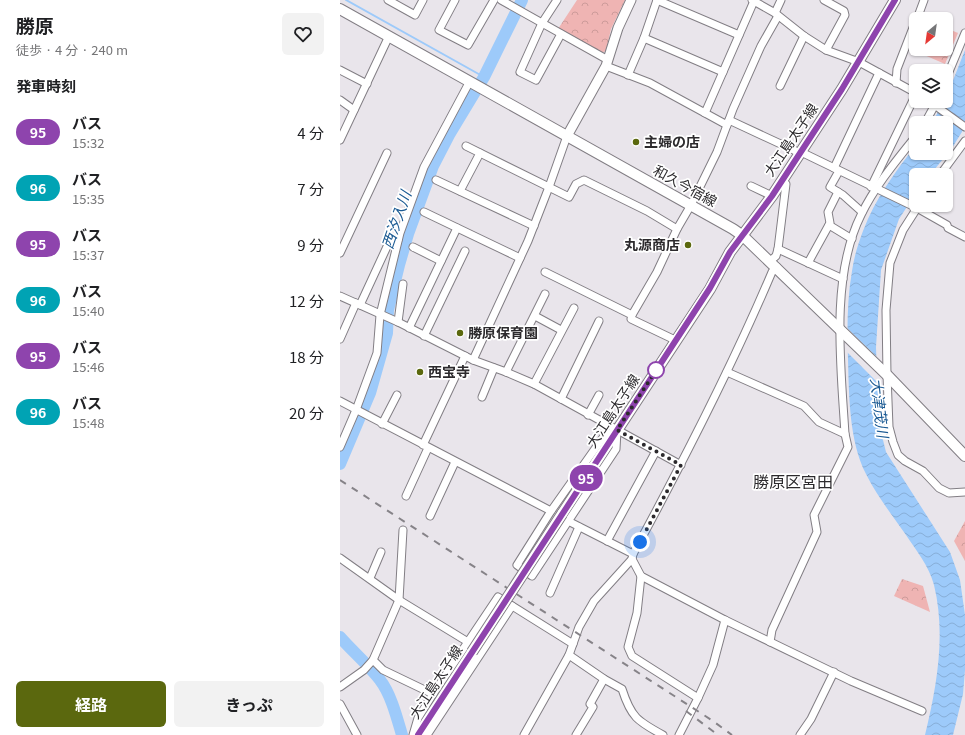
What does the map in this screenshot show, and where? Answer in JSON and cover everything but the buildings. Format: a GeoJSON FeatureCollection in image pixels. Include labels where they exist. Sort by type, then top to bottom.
{"type":"FeatureCollection","features":[{"type":"Feature","properties":{"kind":"main road","name":"大江島太子線"},"geometry":{"type":"LineString","coordinates":[[418,735],[472,652],[565,518],[617,430],[710,288],[730,252],[772,196],[801,153],[859,62],[895,0]]}},
{"type":"Feature","properties":{"kind":"main road","name":"和久今宿線"},"geometry":{"type":"LineString","coordinates":[[340,8],[691,205],[743,236],[839,330],[887,374],[965,456]]}},
{"type":"Feature","properties":{"kind":"street"},"geometry":{"type":"LineString","coordinates":[[388,0],[414,15],[423,0]]}},
{"type":"Feature","properties":{"kind":"street"},"geometry":{"type":"LineString","coordinates":[[455,0],[439,30],[468,45],[494,0]]}},
{"type":"Feature","properties":{"kind":"street"},"geometry":{"type":"LineString","coordinates":[[501,0],[561,34],[628,75],[650,83],[705,114],[801,153],[873,188],[909,203]]}},
{"type":"Feature","properties":{"kind":"street"},"geometry":{"type":"LineString","coordinates":[[557,0],[542,23],[520,72],[536,80],[561,34]]}},
{"type":"Feature","properties":{"kind":"street"},"geometry":{"type":"LineString","coordinates":[[473,360],[534,226],[567,136],[607,63],[618,28],[631,0]]}},
{"type":"Feature","properties":{"kind":"street"},"geometry":{"type":"LineString","coordinates":[[628,75],[644,38],[657,0],[739,35]]}},
{"type":"Feature","properties":{"kind":"street"},"geometry":{"type":"LineString","coordinates":[[676,340],[631,319],[632,315],[657,272],[677,229],[718,152],[728,123],[776,15],[781,0]]}},
{"type":"Feature","properties":{"kind":"street"},"geometry":{"type":"LineString","coordinates":[[824,0],[835,2],[845,14],[826,50]]}},
{"type":"Feature","properties":{"kind":"street"},"geometry":{"type":"LineString","coordinates":[[919,12],[924,0]]}},
{"type":"Feature","properties":{"kind":"street"},"geometry":{"type":"LineString","coordinates":[[705,114],[753,1],[826,50],[859,62],[909,90]]}},
{"type":"Feature","properties":{"kind":"street"},"geometry":{"type":"LineString","coordinates":[[952,64],[965,32]]}},
{"type":"Feature","properties":{"kind":"street"},"geometry":{"type":"LineString","coordinates":[[340,140],[342,129],[354,110],[389,36]]}},
{"type":"Feature","properties":{"kind":"street"},"geometry":{"type":"LineString","coordinates":[[780,86],[804,36]]}},
{"type":"Feature","properties":{"kind":"street"},"geometry":{"type":"LineString","coordinates":[[644,38],[723,72]]}},
{"type":"Feature","properties":{"kind":"street"},"geometry":{"type":"LineString","coordinates":[[896,83],[897,69],[909,38]]}},
{"type":"Feature","properties":{"kind":"street"},"geometry":{"type":"LineString","coordinates":[[340,70],[367,84]]}},
{"type":"Feature","properties":{"kind":"street"},"geometry":{"type":"LineString","coordinates":[[862,212],[830,187],[836,169],[879,73]]}},
{"type":"Feature","properties":{"kind":"street"},"geometry":{"type":"LineString","coordinates":[[340,447],[356,410],[377,353],[380,315],[398,240],[424,167],[471,82]]}},
{"type":"Feature","properties":{"kind":"street"},"geometry":{"type":"LineString","coordinates":[[340,100],[354,110]]}},
{"type":"Feature","properties":{"kind":"street"},"geometry":{"type":"LineString","coordinates":[[770,642],[772,630],[816,532],[814,515],[848,447],[845,434],[839,330],[843,279],[852,239],[862,212],[910,108]]}},
{"type":"Feature","properties":{"kind":"street"},"geometry":{"type":"LineString","coordinates":[[941,108],[965,127]]}},
{"type":"Feature","properties":{"kind":"street"},"geometry":{"type":"LineString","coordinates":[[945,168],[965,141]]}},
{"type":"Feature","properties":{"kind":"street"},"geometry":{"type":"LineString","coordinates":[[873,188],[909,144]]}},
{"type":"Feature","properties":{"kind":"street"},"geometry":{"type":"LineString","coordinates":[[466,146],[569,197],[576,184],[584,180],[647,211],[677,229]]}},
{"type":"Feature","properties":{"kind":"street"},"geometry":{"type":"LineString","coordinates":[[340,253],[387,153]]}},
{"type":"Feature","properties":{"kind":"street"},"geometry":{"type":"LineString","coordinates":[[460,192],[480,153]]}},
{"type":"Feature","properties":{"kind":"street"},"geometry":{"type":"LineString","coordinates":[[436,180],[534,226]]}},
{"type":"Feature","properties":{"kind":"street"},"geometry":{"type":"LineString","coordinates":[[524,735],[569,655],[579,627],[594,601],[632,557],[681,465],[748,329],[772,272],[778,249],[786,184],[782,180]]}},
{"type":"Feature","properties":{"kind":"street"},"geometry":{"type":"LineString","coordinates":[[751,186],[772,196]]}},
{"type":"Feature","properties":{"kind":"street"},"geometry":{"type":"LineString","coordinates":[[808,263],[829,225],[830,217],[828,212],[838,192]]}},
{"type":"Feature","properties":{"kind":"street"},"geometry":{"type":"LineString","coordinates":[[424,212],[520,258]]}},
{"type":"Feature","properties":{"kind":"street"},"geometry":{"type":"LineString","coordinates":[[915,212],[903,230],[890,263],[886,310],[890,427],[893,442],[898,455],[905,461],[923,471],[939,488],[949,493],[965,492]]}},
{"type":"Feature","properties":{"kind":"street"},"geometry":{"type":"LineString","coordinates":[[926,212],[947,225],[948,228],[965,237]]}},
{"type":"Feature","properties":{"kind":"street"},"geometry":{"type":"LineString","coordinates":[[829,225],[852,239]]}},
{"type":"Feature","properties":{"kind":"street"},"geometry":{"type":"LineString","coordinates":[[409,328],[457,228]]}},
{"type":"Feature","properties":{"kind":"street"},"geometry":{"type":"LineString","coordinates":[[340,340],[391,238],[398,240]]}},
{"type":"Feature","properties":{"kind":"street"},"geometry":{"type":"LineString","coordinates":[[413,247],[441,261]]}},
{"type":"Feature","properties":{"kind":"street"},"geometry":{"type":"LineString","coordinates":[[778,249],[843,279]]}},
{"type":"Feature","properties":{"kind":"street"},"geometry":{"type":"LineString","coordinates":[[424,336],[465,250]]}},
{"type":"Feature","properties":{"kind":"street"},"geometry":{"type":"LineString","coordinates":[[545,272],[632,315]]}},
{"type":"Feature","properties":{"kind":"street"},"geometry":{"type":"LineString","coordinates":[[398,322],[403,284]]}},
{"type":"Feature","properties":{"kind":"street"},"geometry":{"type":"LineString","coordinates":[[506,372],[545,294]]}},
{"type":"Feature","properties":{"kind":"street"},"geometry":{"type":"LineString","coordinates":[[340,296],[398,322],[473,360],[534,384],[681,465]]}},
{"type":"Feature","properties":{"kind":"street"},"geometry":{"type":"LineString","coordinates":[[534,384],[574,308]]}},
{"type":"Feature","properties":{"kind":"street"},"geometry":{"type":"LineString","coordinates":[[534,316],[562,330]]}},
{"type":"Feature","properties":{"kind":"street"},"geometry":{"type":"LineString","coordinates":[[561,399],[599,322]]}},
{"type":"Feature","properties":{"kind":"street"},"geometry":{"type":"LineString","coordinates":[[406,496],[465,356]]}},
{"type":"Feature","properties":{"kind":"street"},"geometry":{"type":"LineString","coordinates":[[482,397],[494,368]]}},
{"type":"Feature","properties":{"kind":"street"},"geometry":{"type":"LineString","coordinates":[[727,372],[804,406],[819,422],[845,434]]}},
{"type":"Feature","properties":{"kind":"street"},"geometry":{"type":"LineString","coordinates":[[382,424],[398,395]]}},
{"type":"Feature","properties":{"kind":"street"},"geometry":{"type":"LineString","coordinates":[[588,415],[599,395]]}},
{"type":"Feature","properties":{"kind":"street"},"geometry":{"type":"LineString","coordinates":[[340,401],[551,511]]}},
{"type":"Feature","properties":{"kind":"street"},"geometry":{"type":"LineString","coordinates":[[617,430],[604,436],[551,511],[517,565],[532,576],[565,518],[607,541],[632,557],[641,576],[637,613],[628,647],[632,656],[698,698]]}},
{"type":"Feature","properties":{"kind":"street"},"geometry":{"type":"LineString","coordinates":[[607,541],[656,451]]}},
{"type":"Feature","properties":{"kind":"street"},"geometry":{"type":"LineString","coordinates":[[430,516],[455,462]]}},
{"type":"Feature","properties":{"kind":"street"},"geometry":{"type":"LineString","coordinates":[[550,593],[579,527]]}},
{"type":"Feature","properties":{"kind":"street"},"geometry":{"type":"LineString","coordinates":[[340,687],[364,670],[373,660],[400,600],[403,530]]}},
{"type":"Feature","properties":{"kind":"street"},"geometry":{"type":"LineString","coordinates":[[370,578],[381,552]]}},
{"type":"Feature","properties":{"kind":"street"},"geometry":{"type":"LineString","coordinates":[[340,558],[400,600],[468,642]]}},
{"type":"Feature","properties":{"kind":"street"},"geometry":{"type":"LineString","coordinates":[[641,576],[770,642],[922,711]]}},
{"type":"Feature","properties":{"kind":"street"},"geometry":{"type":"LineString","coordinates":[[413,735],[418,718],[498,597],[573,644]]}},
{"type":"Feature","properties":{"kind":"street"},"geometry":{"type":"LineString","coordinates":[[427,735],[512,606]]}},
{"type":"Feature","properties":{"kind":"street"},"geometry":{"type":"LineString","coordinates":[[679,735],[713,665],[725,620]]}},
{"type":"Feature","properties":{"kind":"street"},"geometry":{"type":"LineString","coordinates":[[569,655],[604,679],[622,689],[626,702],[634,717],[652,732],[663,735]]}},
{"type":"Feature","properties":{"kind":"street"},"geometry":{"type":"LineString","coordinates":[[373,660],[383,670],[433,694]]}},
{"type":"Feature","properties":{"kind":"street"},"geometry":{"type":"LineString","coordinates":[[800,735],[811,719],[834,672]]}},
{"type":"Feature","properties":{"kind":"street"},"geometry":{"type":"LineString","coordinates":[[576,735],[593,707],[590,704],[604,679]]}},
{"type":"Feature","properties":{"kind":"street"},"geometry":{"type":"LineString","coordinates":[[340,704],[357,735]]}},
{"type":"Feature","properties":{"kind":"street"},"geometry":{"type":"LineString","coordinates":[[418,718],[433,711],[433,727]]}},
{"type":"Feature","properties":{"kind":"green space"},"geometry":{"type":"Polygon","coordinates":[[[577,0],[625,0],[611,29],[606,51],[601,53],[558,29],[577,0]]]}},
{"type":"Feature","properties":{"kind":"green space"},"geometry":{"type":"Polygon","coordinates":[[[953,31],[958,33],[953,45],[953,31]]]}},
{"type":"Feature","properties":{"kind":"green space"},"geometry":{"type":"Polygon","coordinates":[[[927,56],[948,56],[945,64],[927,56]]]}},
{"type":"Feature","properties":{"kind":"green space"},"geometry":{"type":"Polygon","coordinates":[[[965,521],[965,561],[954,541],[965,521]]]}},
{"type":"Feature","properties":{"kind":"green space"},"geometry":{"type":"Polygon","coordinates":[[[902,579],[923,586],[930,612],[894,596],[902,579]]]}},
{"type":"Feature","properties":{"kind":"water","name":"大津茂川"},"geometry":{"type":"Polygon","coordinates":[[[965,50],[965,127],[953,146],[953,116],[936,116],[940,108],[953,108],[953,80],[965,50]]]}},
{"type":"Feature","properties":{"kind":"water","name":"大津茂川"},"geometry":{"type":"Polygon","coordinates":[[[909,154],[909,160],[942,160],[936,168],[909,168],[909,204],[899,219],[881,270],[876,347],[881,432],[886,452],[950,552],[960,580],[965,615],[965,670],[963,694],[953,735],[925,735],[933,698],[940,641],[938,604],[932,578],[918,552],[875,490],[866,474],[856,447],[851,418],[848,373],[848,304],[853,266],[863,231],[873,208],[909,154]]]}},
{"type":"Feature","properties":{"kind":"pier"},"geometry":{"type":"Polygon","coordinates":[[[845,326],[879,359],[880,385],[846,351],[845,326]]]}},
{"type":"Feature","properties":{"kind":"waterway"},"geometry":{"type":"LineString","coordinates":[[346,0],[484,77]]}},
{"type":"Feature","properties":{"kind":"waterway","name":"西汐入川"},"geometry":{"type":"LineString","coordinates":[[340,464],[370,393],[387,333],[388,310],[399,265],[408,234],[433,166],[449,135],[484,77],[522,0]]}},
{"type":"Feature","properties":{"kind":"waterway","name":"西汐入川"},"geometry":{"type":"LineString","coordinates":[[340,637],[371,669],[384,686],[393,706],[402,735]]}},
{"type":"Feature","properties":{"kind":"railway"},"geometry":{"type":"LineString","coordinates":[[340,480],[713,721],[732,735]]}},
{"type":"Feature","properties":{"kind":"railway"},"geometry":{"type":"LineString","coordinates":[[686,711],[718,735]]}},
{"type":"Feature","properties":{"kind":"bus line","name":"95"},"geometry":{"type":"LineString","coordinates":[[418,735],[710,288],[730,252],[772,196],[842,89],[895,0]]}},
{"type":"Feature","properties":{"kind":"place","name":"主婦の店"},"geometry":{"type":"Point","coordinates":[636,142]}},
{"type":"Feature","properties":{"kind":"place","name":"丸源商店"},"geometry":{"type":"Point","coordinates":[688,245]}},
{"type":"Feature","properties":{"kind":"place","name":"勝原保育園"},"geometry":{"type":"Point","coordinates":[460,333]}},
{"type":"Feature","properties":{"kind":"place","name":"西宝寺"},"geometry":{"type":"Point","coordinates":[420,372]}},
{"type":"Feature","properties":{"kind":"district","name":"勝原区宮田"},"geometry":{"type":"Point","coordinates":[793,482]}},
{"type":"Feature","properties":{"kind":"route"},"geometry":{"type":"LineString","coordinates":[[640,542],[681,465],[617,430],[659,366],[656,370]]}}]}
